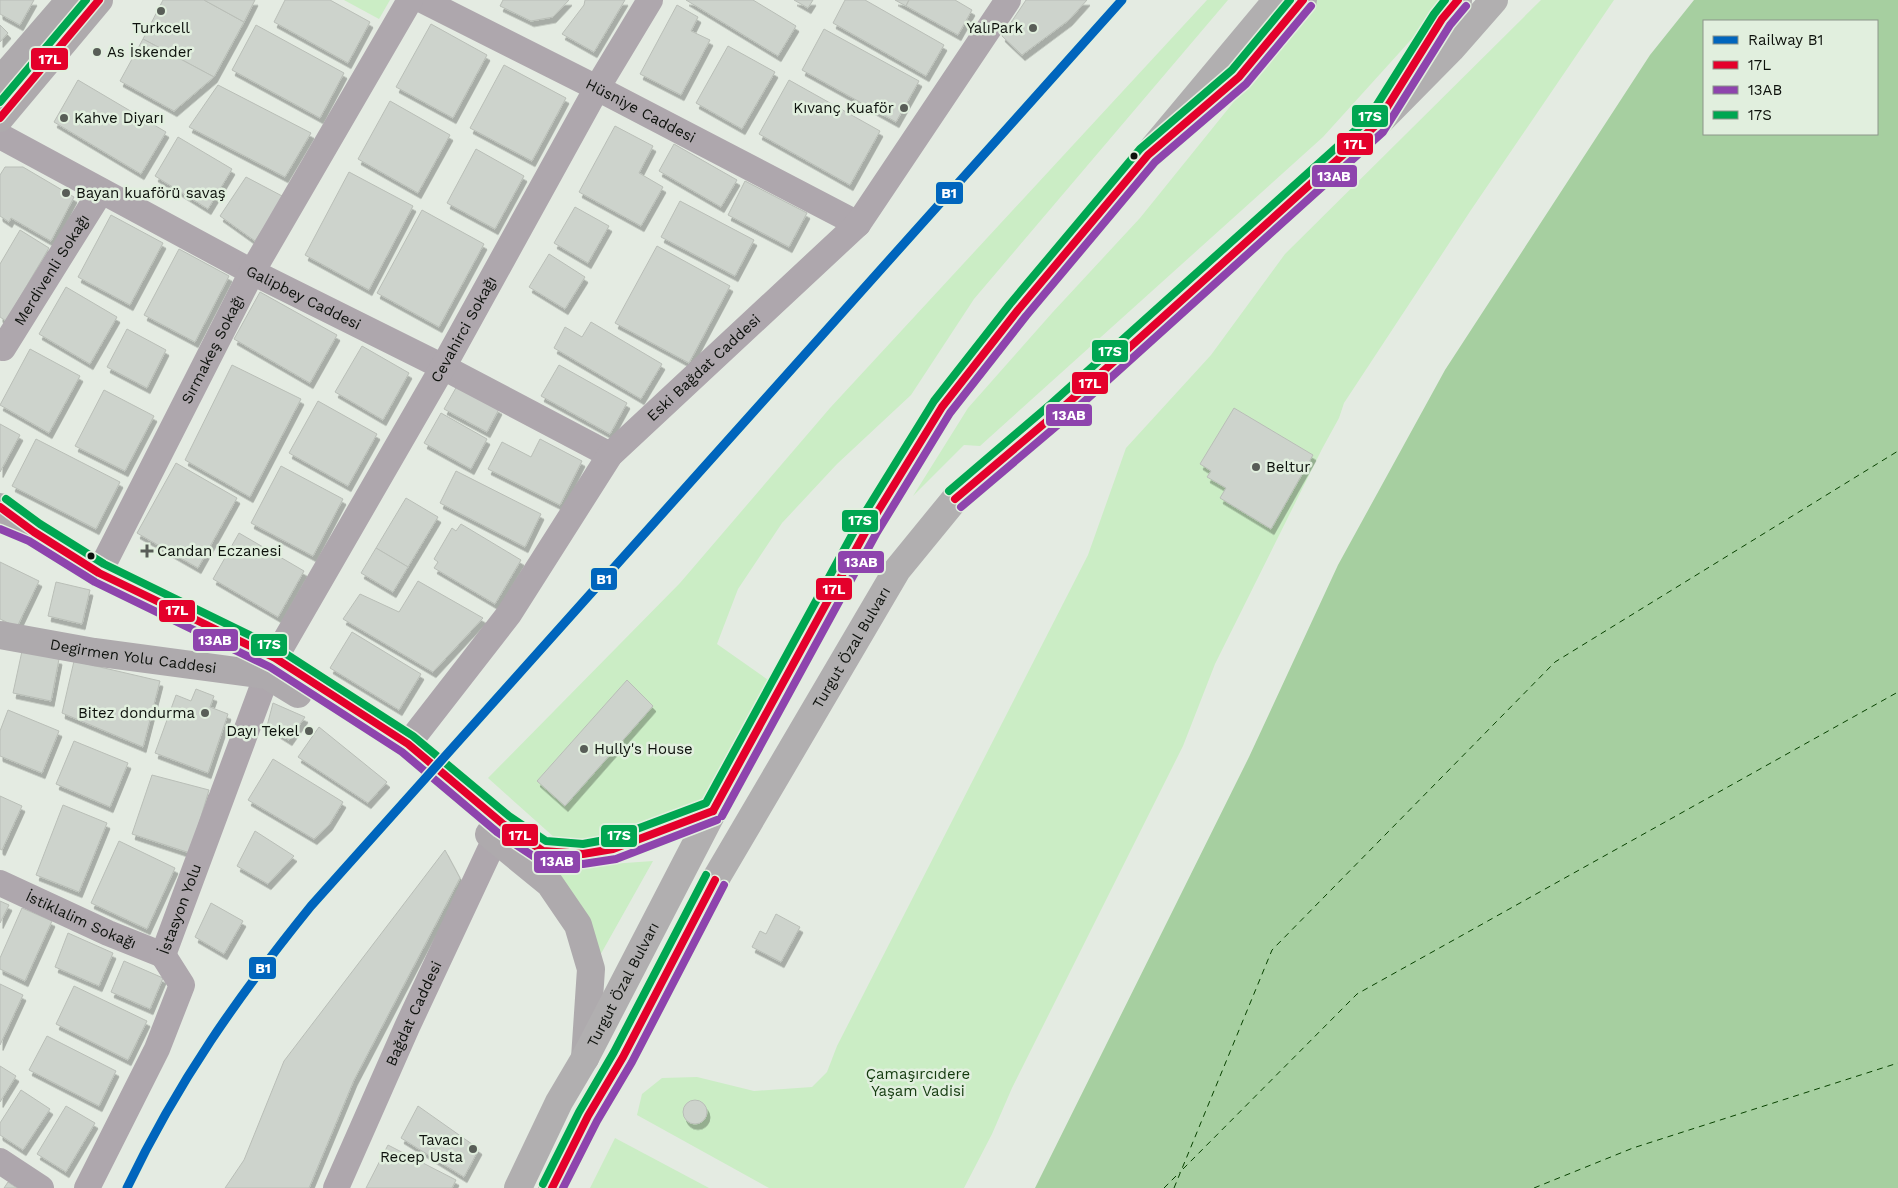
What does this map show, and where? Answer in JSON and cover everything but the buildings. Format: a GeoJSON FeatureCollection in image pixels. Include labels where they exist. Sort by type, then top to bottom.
{"type":"FeatureCollection","features":[{"type":"Feature","properties":{"kind":"highway","name":"Turgut Özal Bulvarı"},"geometry":{"type":"LineString","coordinates":[[518,1188],[559,1102],[585,1058],[713,811],[867,529],[942,406],[1018,310],[1277,0]]}},
{"type":"Feature","properties":{"kind":"highway"},"geometry":{"type":"LineString","coordinates":[[1148,155],[1239,77],[1303,0]]}},
{"type":"Feature","properties":{"kind":"highway"},"geometry":{"type":"LineString","coordinates":[[1376,125],[1442,19],[1458,0]]}},
{"type":"Feature","properties":{"kind":"highway","name":"Turgut Özal Bulvarı"},"geometry":{"type":"LineString","coordinates":[[552,1188],[588,1116],[623,1057],[715,880],[897,570],[955,499],[1059,411],[1376,125],[1451,49],[1494,0]]}},
{"type":"Feature","properties":{"kind":"main road"},"geometry":{"type":"LineString","coordinates":[[0,80],[70,0]]}},
{"type":"Feature","properties":{"kind":"main road"},"geometry":{"type":"LineString","coordinates":[[0,118],[99,0]]}},
{"type":"Feature","properties":{"kind":"main road"},"geometry":{"type":"LineString","coordinates":[[0,507],[34,532],[99,573],[271,666],[403,750],[503,824],[543,851],[583,854],[613,849],[713,811]]}},
{"type":"Feature","properties":{"kind":"main road"},"geometry":{"type":"LineString","coordinates":[[0,518],[34,532]]}},
{"type":"Feature","properties":{"kind":"main road","name":"Degirmen Yolu Caddesi"},"geometry":{"type":"LineString","coordinates":[[0,635],[94,652],[271,666]]}},
{"type":"Feature","properties":{"kind":"main road"},"geometry":{"type":"LineString","coordinates":[[403,750],[495,839],[550,884],[578,925],[591,969],[585,1058]]}},
{"type":"Feature","properties":{"kind":"street","name":"Sırmakeş Sokağı"},"geometry":{"type":"LineString","coordinates":[[99,573],[252,272],[410,0]]}},
{"type":"Feature","properties":{"kind":"street","name":"Hüsniye Caddesi"},"geometry":{"type":"LineString","coordinates":[[422,0],[597,88],[858,224]]}},
{"type":"Feature","properties":{"kind":"street","name":"Cevahirci Sokağı"},"geometry":{"type":"LineString","coordinates":[[271,666],[443,367],[597,88],[650,0]]}},
{"type":"Feature","properties":{"kind":"street","name":"Eski Bağdat Caddesi"},"geometry":{"type":"LineString","coordinates":[[403,750],[509,614],[610,455],[858,224],[1001,2]]}},
{"type":"Feature","properties":{"kind":"street","name":"Galipbey Caddesi"},"geometry":{"type":"LineString","coordinates":[[0,136],[252,272],[443,367],[610,455]]}},
{"type":"Feature","properties":{"kind":"street","name":"Merdivenli Sokağı"},"geometry":{"type":"LineString","coordinates":[[3,348],[101,191]]}},
{"type":"Feature","properties":{"kind":"street","name":"İstasyon Yolu"},"geometry":{"type":"LineString","coordinates":[[87,1188],[157,1049],[182,985],[163,955],[271,666]]}},
{"type":"Feature","properties":{"kind":"street","name":"Bağdat Caddesi"},"geometry":{"type":"LineString","coordinates":[[336,1188],[407,1027],[495,839]]}},
{"type":"Feature","properties":{"kind":"street","name":"İstiklalim Sokağı"},"geometry":{"type":"LineString","coordinates":[[0,883],[163,955]]}},
{"type":"Feature","properties":{"kind":"street"},"geometry":{"type":"LineString","coordinates":[[0,1161],[41,1188]]}},
{"type":"Feature","properties":{"kind":"green space"},"geometry":{"type":"Polygon","coordinates":[[[344,0],[390,0],[379,19],[344,0]]]}},
{"type":"Feature","properties":{"kind":"green space"},"geometry":{"type":"Polygon","coordinates":[[[1207,0],[1228,0],[974,299],[911,395],[837,464],[782,523],[738,589],[717,644],[771,682],[703,802],[592,845],[555,838],[488,778],[680,583],[830,408],[1207,0]]]}},
{"type":"Feature","properties":{"kind":"green space"},"geometry":{"type":"Polygon","coordinates":[[[1316,0],[1447,0],[1323,137],[980,446],[964,445],[913,496],[968,408],[1140,218],[1316,0]]]}},
{"type":"Feature","properties":{"kind":"green space","name":"Çamaşırcıdere Yaşam Vadisi"},"geometry":{"type":"Polygon","coordinates":[[[1541,0],[1614,0],[1471,210],[1344,403],[1339,418],[1215,664],[1183,746],[964,1188],[769,1188],[637,1115],[642,1094],[662,1078],[697,1077],[754,1091],[812,1087],[827,1072],[837,1046],[1088,555],[1126,448],[1211,355],[1285,254],[1541,0]]]}},
{"type":"Feature","properties":{"kind":"green space"},"geometry":{"type":"Polygon","coordinates":[[[653,861],[598,959],[569,892],[554,868],[653,861]]]}},
{"type":"Feature","properties":{"kind":"green space"},"geometry":{"type":"Polygon","coordinates":[[[615,1138],[709,1188],[590,1188],[615,1138]]]}},
{"type":"Feature","properties":{"kind":"shaded area"},"geometry":{"type":"Polygon","coordinates":[[[1694,0],[1898,0],[1898,1188],[1035,1188],[1249,757],[1338,565],[1445,370],[1650,55],[1694,0]]]}},
{"type":"Feature","properties":{"kind":"ferry route"},"geometry":{"type":"LineString","coordinates":[[1174,1188],[1272,950],[1555,662],[1898,451]]}},
{"type":"Feature","properties":{"kind":"ferry route"},"geometry":{"type":"LineString","coordinates":[[1183,1169],[1357,994],[1898,692]]}},
{"type":"Feature","properties":{"kind":"ferry route"},"geometry":{"type":"LineString","coordinates":[[1534,1188],[1633,1148],[1898,1063]]}},
{"type":"Feature","properties":{"kind":"ferry route"},"geometry":{"type":"LineString","coordinates":[[1164,1188],[1180,1172]]}},
{"type":"Feature","properties":{"kind":"rail line","name":"B1"},"geometry":{"type":"LineString","coordinates":[[127,1188],[146,1149],[210,1041],[258,973],[311,906],[1122,0]]}},
{"type":"Feature","properties":{"kind":"transit line","name":"17S"},"geometry":{"type":"LineString","coordinates":[[0,102],[86,0]]}},
{"type":"Feature","properties":{"kind":"transit line","name":"17L"},"geometry":{"type":"LineString","coordinates":[[0,118],[99,0]]}},
{"type":"Feature","properties":{"kind":"transit line","name":"17S"},"geometry":{"type":"LineString","coordinates":[[6,499],[40,524],[104,564],[280,650],[413,736],[509,816],[546,841],[583,844],[610,839],[706,803],[858,524],[934,401],[1010,304],[1140,149],[1232,70],[1290,0]]}},
{"type":"Feature","properties":{"kind":"transit line","name":"17L"},"geometry":{"type":"LineString","coordinates":[[713,811],[867,529],[942,407],[1018,310],[1148,155],[1239,77],[1303,0]]}},
{"type":"Feature","properties":{"kind":"transit line","name":"17S"},"geometry":{"type":"LineString","coordinates":[[949,491],[1052,403],[1368,119],[1434,14],[1445,0]]}},
{"type":"Feature","properties":{"kind":"transit line","name":"17L"},"geometry":{"type":"LineString","coordinates":[[955,499],[1059,411],[1376,125],[1442,19],[1458,0]]}},
{"type":"Feature","properties":{"kind":"transit line","name":"13AB"},"geometry":{"type":"LineString","coordinates":[[722,816],[876,534],[950,413],[1026,316],[1155,162],[1246,84],[1311,6]]}},
{"type":"Feature","properties":{"kind":"transit line","name":"13AB"},"geometry":{"type":"LineString","coordinates":[[961,507],[1066,418],[1383,132],[1450,25],[1466,6]]}},
{"type":"Feature","properties":{"kind":"transit line","name":"17L"},"geometry":{"type":"LineString","coordinates":[[0,507],[34,532],[99,573],[275,658],[408,744],[503,824],[543,851],[583,854],[613,849],[713,811]]}},
{"type":"Feature","properties":{"kind":"transit line","name":"13AB"},"geometry":{"type":"LineString","coordinates":[[0,529],[29,541],[95,582],[270,667],[402,752],[497,832],[539,860],[583,864],[616,859],[717,820]]}},
{"type":"Feature","properties":{"kind":"transit line","name":"17S"},"geometry":{"type":"LineString","coordinates":[[543,1184],[579,1112],[614,1052],[706,875]]}},
{"type":"Feature","properties":{"kind":"transit line","name":"17L"},"geometry":{"type":"LineString","coordinates":[[552,1188],[588,1116],[623,1057],[715,880]]}},
{"type":"Feature","properties":{"kind":"transit line","name":"13AB"},"geometry":{"type":"LineString","coordinates":[[563,1188],[597,1121],[632,1062],[724,885]]}},
{"type":"Feature","properties":{"kind":"place","name":"Turkcell"},"geometry":{"type":"Point","coordinates":[161,11]}},
{"type":"Feature","properties":{"kind":"place","name":"YalıPark"},"geometry":{"type":"Point","coordinates":[1033,28]}},
{"type":"Feature","properties":{"kind":"place","name":"As İskender"},"geometry":{"type":"Point","coordinates":[97,52]}},
{"type":"Feature","properties":{"kind":"place","name":"Kıvanç Kuaför"},"geometry":{"type":"Point","coordinates":[904,108]}},
{"type":"Feature","properties":{"kind":"place","name":"Kahve Diyarı"},"geometry":{"type":"Point","coordinates":[64,118]}},
{"type":"Feature","properties":{"kind":"place","name":"Bayan kuaförü savaş"},"geometry":{"type":"Point","coordinates":[66,193]}},
{"type":"Feature","properties":{"kind":"place","name":"Beltur"},"geometry":{"type":"Point","coordinates":[1256,467]}},
{"type":"Feature","properties":{"kind":"place","name":"Candan Eczanesi"},"geometry":{"type":"Point","coordinates":[147,551]}},
{"type":"Feature","properties":{"kind":"place","name":"Bitez dondurma"},"geometry":{"type":"Point","coordinates":[205,713]}},
{"type":"Feature","properties":{"kind":"place","name":"Dayı Tekel"},"geometry":{"type":"Point","coordinates":[309,731]}},
{"type":"Feature","properties":{"kind":"place","name":"Hully's House"},"geometry":{"type":"Point","coordinates":[584,749]}},
{"type":"Feature","properties":{"kind":"place","name":"Tavacı Recep Usta"},"geometry":{"type":"Point","coordinates":[473,1149]}}]}
